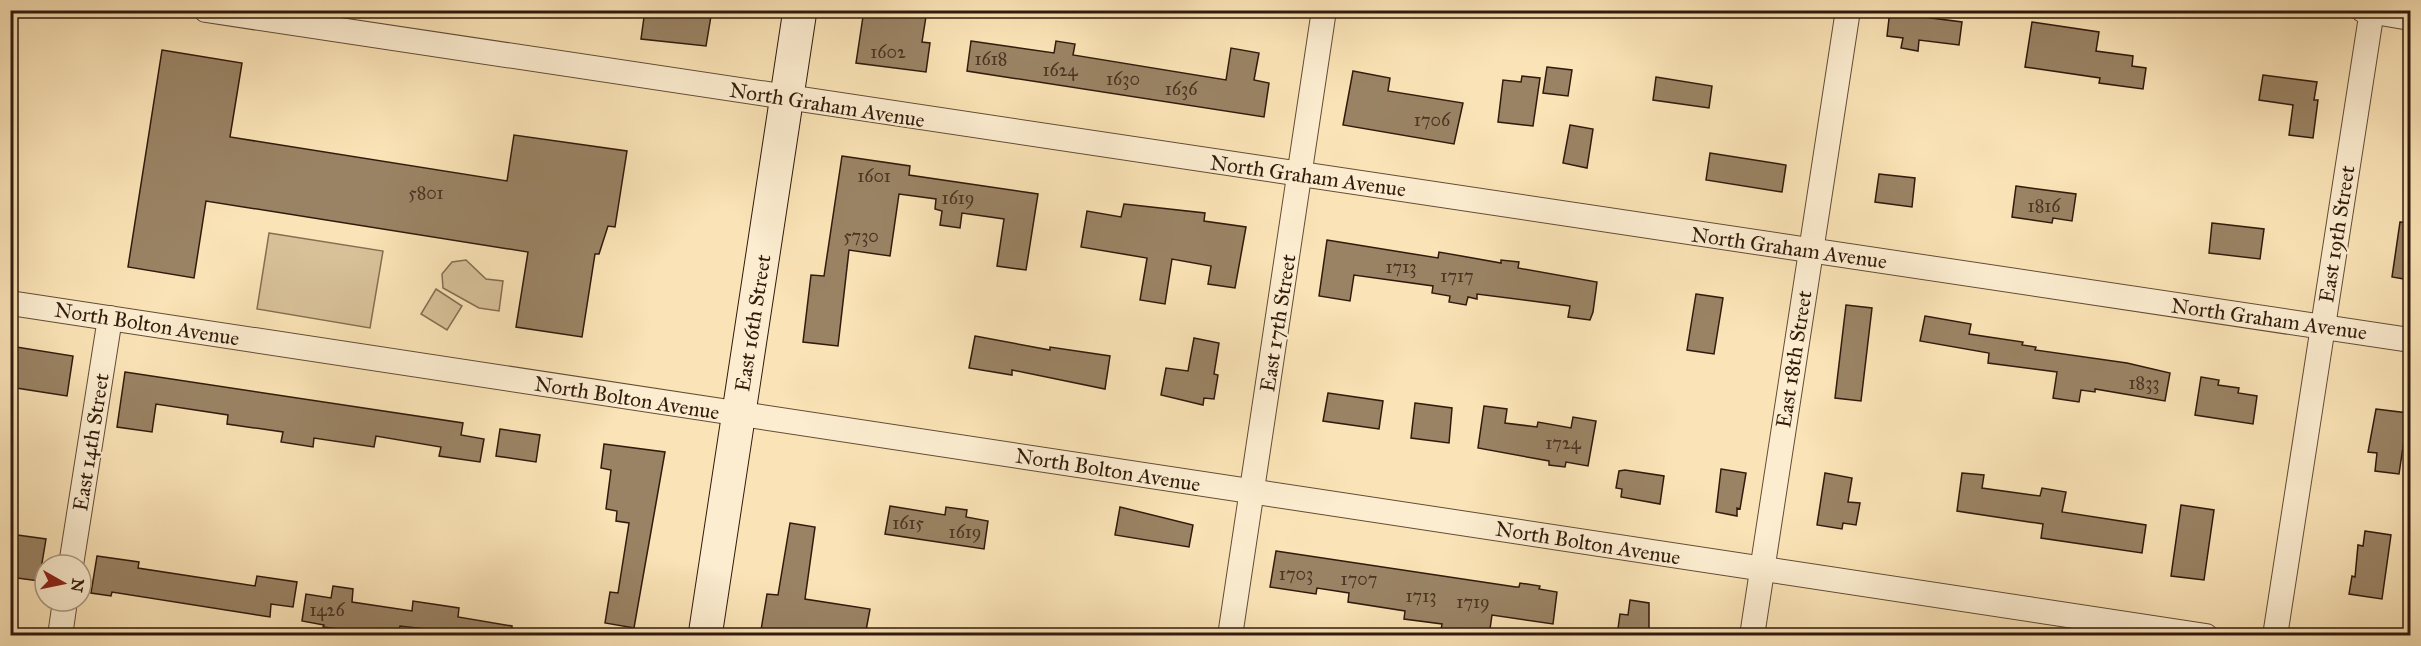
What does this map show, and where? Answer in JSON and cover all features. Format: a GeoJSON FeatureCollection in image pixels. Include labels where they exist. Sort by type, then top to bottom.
{"type":"FeatureCollection","features":[{"type":"Feature","properties":{"kind":"main road","name":"East 16th Street"},"geometry":{"type":"LineString","coordinates":[[705,636],[800,10]]}},
{"type":"Feature","properties":{"kind":"street","name":"North Graham Avenue"},"geometry":{"type":"LineString","coordinates":[[206,10],[787,99],[2410,340]]}},
{"type":"Feature","properties":{"kind":"street","name":"East 17th Street"},"geometry":{"type":"LineString","coordinates":[[1230,636],[1324,10]]}},
{"type":"Feature","properties":{"kind":"street","name":"East 18th Street"},"geometry":{"type":"LineString","coordinates":[[1752,636],[1848,10]]}},
{"type":"Feature","properties":{"kind":"street"},"geometry":{"type":"LineString","coordinates":[[2369,11],[2410,18]]}},
{"type":"Feature","properties":{"kind":"street","name":"East 19th Street"},"geometry":{"type":"LineString","coordinates":[[2275,636],[2369,11]]}},
{"type":"Feature","properties":{"kind":"street","name":"North Bolton Avenue"},"geometry":{"type":"LineString","coordinates":[[10,303],[2206,636]]}},
{"type":"Feature","properties":{"kind":"street","name":"East 14th Street"},"geometry":{"type":"LineString","coordinates":[[73,553],[110,318]]}},
{"type":"Feature","properties":{"kind":"street"},"geometry":{"type":"LineString","coordinates":[[60,636],[63,613]]}},
{"type":"Feature","properties":{"kind":"shaded area"},"geometry":{"type":"Polygon","coordinates":[[[269,233],[383,251],[370,328],[257,309],[269,233]]]}},
{"type":"Feature","properties":{"kind":"shaded area"},"geometry":{"type":"Polygon","coordinates":[[[466,260],[486,279],[503,281],[499,311],[479,308],[443,288],[442,274],[452,262],[466,260]]]}},
{"type":"Feature","properties":{"kind":"shaded area"},"geometry":{"type":"Polygon","coordinates":[[[436,289],[462,306],[447,330],[421,314],[436,289]]]}},
{"type":"Feature","properties":{"kind":"building"},"geometry":{"type":"Polygon","coordinates":[[[645,10],[712,10],[706,46],[641,39],[645,10]]]}},
{"type":"Feature","properties":{"kind":"building"},"geometry":{"type":"Polygon","coordinates":[[[864,10],[927,10],[922,42],[930,43],[926,72],[856,63],[864,10]]]}},
{"type":"Feature","properties":{"kind":"building"},"geometry":{"type":"Polygon","coordinates":[[[1890,10],[1925,10],[1924,17],[1962,22],[1959,45],[1919,40],[1918,51],[1901,48],[1903,38],[1887,36],[1890,10]]]}},
{"type":"Feature","properties":{"kind":"building"},"geometry":{"type":"Polygon","coordinates":[[[2032,22],[2099,32],[2096,51],[2133,56],[2132,66],[2146,68],[2143,89],[2099,83],[2100,78],[2025,67],[2032,22]]]}},
{"type":"Feature","properties":{"kind":"building"},"geometry":{"type":"Polygon","coordinates":[[[971,41],[1054,53],[1056,41],[1075,44],[1073,55],[1226,80],[1231,48],[1259,53],[1254,80],[1269,83],[1264,117],[967,71],[971,41]]]}},
{"type":"Feature","properties":{"kind":"building"},"geometry":{"type":"Polygon","coordinates":[[[162,50],[242,63],[230,137],[507,181],[514,135],[627,151],[615,227],[608,226],[599,254],[595,254],[582,337],[516,327],[528,252],[206,201],[194,278],[128,267],[162,50]]]}},
{"type":"Feature","properties":{"kind":"building"},"geometry":{"type":"Polygon","coordinates":[[[1547,67],[1572,70],[1568,96],[1543,93],[1547,67]]]}},
{"type":"Feature","properties":{"kind":"building"},"geometry":{"type":"Polygon","coordinates":[[[1353,71],[1390,78],[1388,91],[1463,103],[1454,144],[1343,125],[1353,71]]]}},
{"type":"Feature","properties":{"kind":"building"},"geometry":{"type":"Polygon","coordinates":[[[2263,75],[2317,82],[2314,100],[2318,100],[2313,138],[2289,135],[2293,105],[2259,100],[2263,75]]]}},
{"type":"Feature","properties":{"kind":"building"},"geometry":{"type":"Polygon","coordinates":[[[1522,76],[1540,78],[1533,126],[1498,122],[1503,80],[1521,82],[1522,76]]]}},
{"type":"Feature","properties":{"kind":"building"},"geometry":{"type":"Polygon","coordinates":[[[1656,77],[1712,86],[1709,108],[1653,100],[1656,77]]]}},
{"type":"Feature","properties":{"kind":"building"},"geometry":{"type":"Polygon","coordinates":[[[1570,125],[1593,129],[1587,168],[1563,163],[1570,125]]]}},
{"type":"Feature","properties":{"kind":"building"},"geometry":{"type":"Polygon","coordinates":[[[1710,153],[1786,165],[1782,192],[1706,180],[1710,153]]]}},
{"type":"Feature","properties":{"kind":"building"},"geometry":{"type":"Polygon","coordinates":[[[842,156],[910,166],[909,175],[1038,194],[1026,270],[997,266],[1004,219],[962,213],[960,228],[940,225],[942,211],[935,209],[936,199],[899,194],[890,256],[849,250],[838,346],[803,342],[811,275],[824,276],[842,156]]]}},
{"type":"Feature","properties":{"kind":"building"},"geometry":{"type":"Polygon","coordinates":[[[1879,174],[1915,178],[1912,207],[1875,202],[1879,174]]]}},
{"type":"Feature","properties":{"kind":"building"},"geometry":{"type":"Polygon","coordinates":[[[2016,186],[2076,194],[2072,221],[2053,218],[2052,223],[2012,217],[2016,186]]]}},
{"type":"Feature","properties":{"kind":"building"},"geometry":{"type":"Polygon","coordinates":[[[1124,204],[1205,213],[1204,221],[1246,227],[1235,288],[1208,284],[1211,266],[1172,259],[1165,304],[1140,300],[1147,258],[1081,247],[1087,211],[1121,217],[1124,204]]]}},
{"type":"Feature","properties":{"kind":"building"},"geometry":{"type":"Polygon","coordinates":[[[2400,222],[2410,223],[2410,280],[2392,277],[2400,222]]]}},
{"type":"Feature","properties":{"kind":"building"},"geometry":{"type":"Polygon","coordinates":[[[2212,223],[2264,229],[2260,259],[2209,253],[2212,223]]]}},
{"type":"Feature","properties":{"kind":"building"},"geometry":{"type":"Polygon","coordinates":[[[1327,240],[1438,258],[1439,252],[1501,263],[1501,260],[1519,262],[1518,268],[1597,282],[1593,312],[1590,320],[1568,317],[1570,306],[1477,294],[1477,299],[1468,297],[1466,305],[1449,302],[1450,296],[1432,293],[1433,286],[1354,275],[1350,301],[1319,296],[1327,240]]]}},
{"type":"Feature","properties":{"kind":"building"},"geometry":{"type":"Polygon","coordinates":[[[1696,294],[1723,298],[1714,354],[1687,350],[1696,294]]]}},
{"type":"Feature","properties":{"kind":"building"},"geometry":{"type":"Polygon","coordinates":[[[1846,305],[1872,308],[1861,401],[1835,398],[1846,305]]]}},
{"type":"Feature","properties":{"kind":"building"},"geometry":{"type":"Polygon","coordinates":[[[1925,316],[1971,324],[1969,334],[2023,342],[2022,345],[2036,347],[2035,350],[2127,363],[2170,373],[2165,401],[2095,389],[2095,392],[2081,390],[2079,402],[2053,398],[2057,372],[1988,363],[1989,353],[1920,341],[1925,316]]]}},
{"type":"Feature","properties":{"kind":"building"},"geometry":{"type":"Polygon","coordinates":[[[975,336],[1050,350],[1050,347],[1110,356],[1105,389],[1012,370],[1012,375],[969,368],[975,336]]]}},
{"type":"Feature","properties":{"kind":"building"},"geometry":{"type":"Polygon","coordinates":[[[1194,338],[1219,343],[1214,374],[1218,375],[1214,399],[1204,398],[1203,405],[1161,395],[1166,368],[1188,371],[1194,338]]]}},
{"type":"Feature","properties":{"kind":"building"},"geometry":{"type":"Polygon","coordinates":[[[10,346],[73,356],[67,396],[10,387],[10,346]]]}},
{"type":"Feature","properties":{"kind":"building"},"geometry":{"type":"Polygon","coordinates":[[[125,372],[463,423],[461,435],[484,439],[480,462],[439,456],[441,447],[376,436],[374,447],[314,438],[313,447],[281,442],[283,432],[227,424],[228,415],[156,404],[152,432],[117,427],[125,372]]]}},
{"type":"Feature","properties":{"kind":"building"},"geometry":{"type":"Polygon","coordinates":[[[2201,377],[2219,380],[2218,385],[2239,388],[2238,393],[2257,396],[2253,424],[2195,415],[2201,377]]]}},
{"type":"Feature","properties":{"kind":"building"},"geometry":{"type":"Polygon","coordinates":[[[1328,393],[1383,401],[1379,429],[1323,421],[1328,393]]]}},
{"type":"Feature","properties":{"kind":"building"},"geometry":{"type":"Polygon","coordinates":[[[1415,403],[1452,408],[1449,443],[1411,438],[1415,403]]]}},
{"type":"Feature","properties":{"kind":"building"},"geometry":{"type":"Polygon","coordinates":[[[1484,406],[1507,409],[1505,423],[1537,427],[1538,422],[1571,428],[1573,417],[1596,421],[1588,466],[1566,462],[1565,467],[1549,465],[1549,461],[1478,448],[1484,406]]]}},
{"type":"Feature","properties":{"kind":"building"},"geometry":{"type":"Polygon","coordinates":[[[2376,409],[2408,413],[2399,474],[2375,471],[2377,453],[2368,452],[2376,409]]]}},
{"type":"Feature","properties":{"kind":"building"},"geometry":{"type":"Polygon","coordinates":[[[500,429],[540,435],[536,462],[496,456],[500,429]]]}},
{"type":"Feature","properties":{"kind":"building"},"geometry":{"type":"Polygon","coordinates":[[[604,444],[665,452],[634,628],[605,623],[610,592],[618,593],[629,523],[616,521],[617,511],[606,509],[611,470],[601,468],[604,444]]]}},
{"type":"Feature","properties":{"kind":"building"},"geometry":{"type":"Polygon","coordinates":[[[1721,469],[1746,473],[1737,516],[1716,512],[1721,469]]]}},
{"type":"Feature","properties":{"kind":"building"},"geometry":{"type":"Polygon","coordinates":[[[1619,471],[1664,476],[1660,504],[1621,497],[1622,489],[1616,488],[1619,471]]]}},
{"type":"Feature","properties":{"kind":"building"},"geometry":{"type":"Polygon","coordinates":[[[1825,473],[1852,478],[1848,502],[1860,503],[1856,525],[1843,523],[1842,529],[1817,525],[1825,473]]]}},
{"type":"Feature","properties":{"kind":"building"},"geometry":{"type":"Polygon","coordinates":[[[1962,473],[1984,475],[1982,488],[2040,496],[2042,488],[2066,492],[2062,512],[2146,525],[2142,553],[2041,538],[2043,524],[1957,511],[1962,473]]]}},
{"type":"Feature","properties":{"kind":"building"},"geometry":{"type":"Polygon","coordinates":[[[2181,505],[2214,510],[2204,580],[2171,576],[2181,505]]]}},
{"type":"Feature","properties":{"kind":"building"},"geometry":{"type":"Polygon","coordinates":[[[890,506],[945,515],[946,507],[967,510],[966,517],[988,521],[984,549],[885,534],[890,506]]]}},
{"type":"Feature","properties":{"kind":"building"},"geometry":{"type":"Polygon","coordinates":[[[1120,507],[1193,525],[1189,547],[1115,535],[1120,507]]]}},
{"type":"Feature","properties":{"kind":"building"},"geometry":{"type":"Polygon","coordinates":[[[790,523],[815,527],[805,599],[870,609],[865,636],[760,636],[767,594],[778,595],[790,523]]]}},
{"type":"Feature","properties":{"kind":"building"},"geometry":{"type":"Polygon","coordinates":[[[2365,531],[2391,535],[2382,599],[2349,594],[2352,576],[2355,577],[2358,545],[2363,546],[2365,531]]]}},
{"type":"Feature","properties":{"kind":"building"},"geometry":{"type":"Polygon","coordinates":[[[10,534],[46,539],[44,553],[33,553],[33,580],[10,577],[10,534]]]}},
{"type":"Feature","properties":{"kind":"building"},"geometry":{"type":"Polygon","coordinates":[[[1276,551],[1516,587],[1519,587],[1520,583],[1540,586],[1539,589],[1557,592],[1553,624],[1492,615],[1489,636],[1440,636],[1442,624],[1404,619],[1405,611],[1348,602],[1349,593],[1317,588],[1316,594],[1270,587],[1276,551]]]}},
{"type":"Feature","properties":{"kind":"building"},"geometry":{"type":"Polygon","coordinates":[[[97,556],[139,562],[138,568],[255,586],[257,576],[297,582],[293,607],[271,604],[270,617],[112,592],[111,596],[93,593],[97,556]]]}},
{"type":"Feature","properties":{"kind":"building"},"geometry":{"type":"Polygon","coordinates":[[[333,586],[353,589],[352,602],[412,611],[413,601],[459,608],[458,617],[512,626],[512,636],[438,636],[432,633],[433,630],[400,626],[398,636],[392,636],[323,627],[324,625],[302,621],[306,594],[331,598],[333,586]]]}},
{"type":"Feature","properties":{"kind":"building"},"geometry":{"type":"Polygon","coordinates":[[[1630,600],[1649,603],[1649,636],[1617,636],[1620,614],[1628,615],[1630,600]]]}}]}
